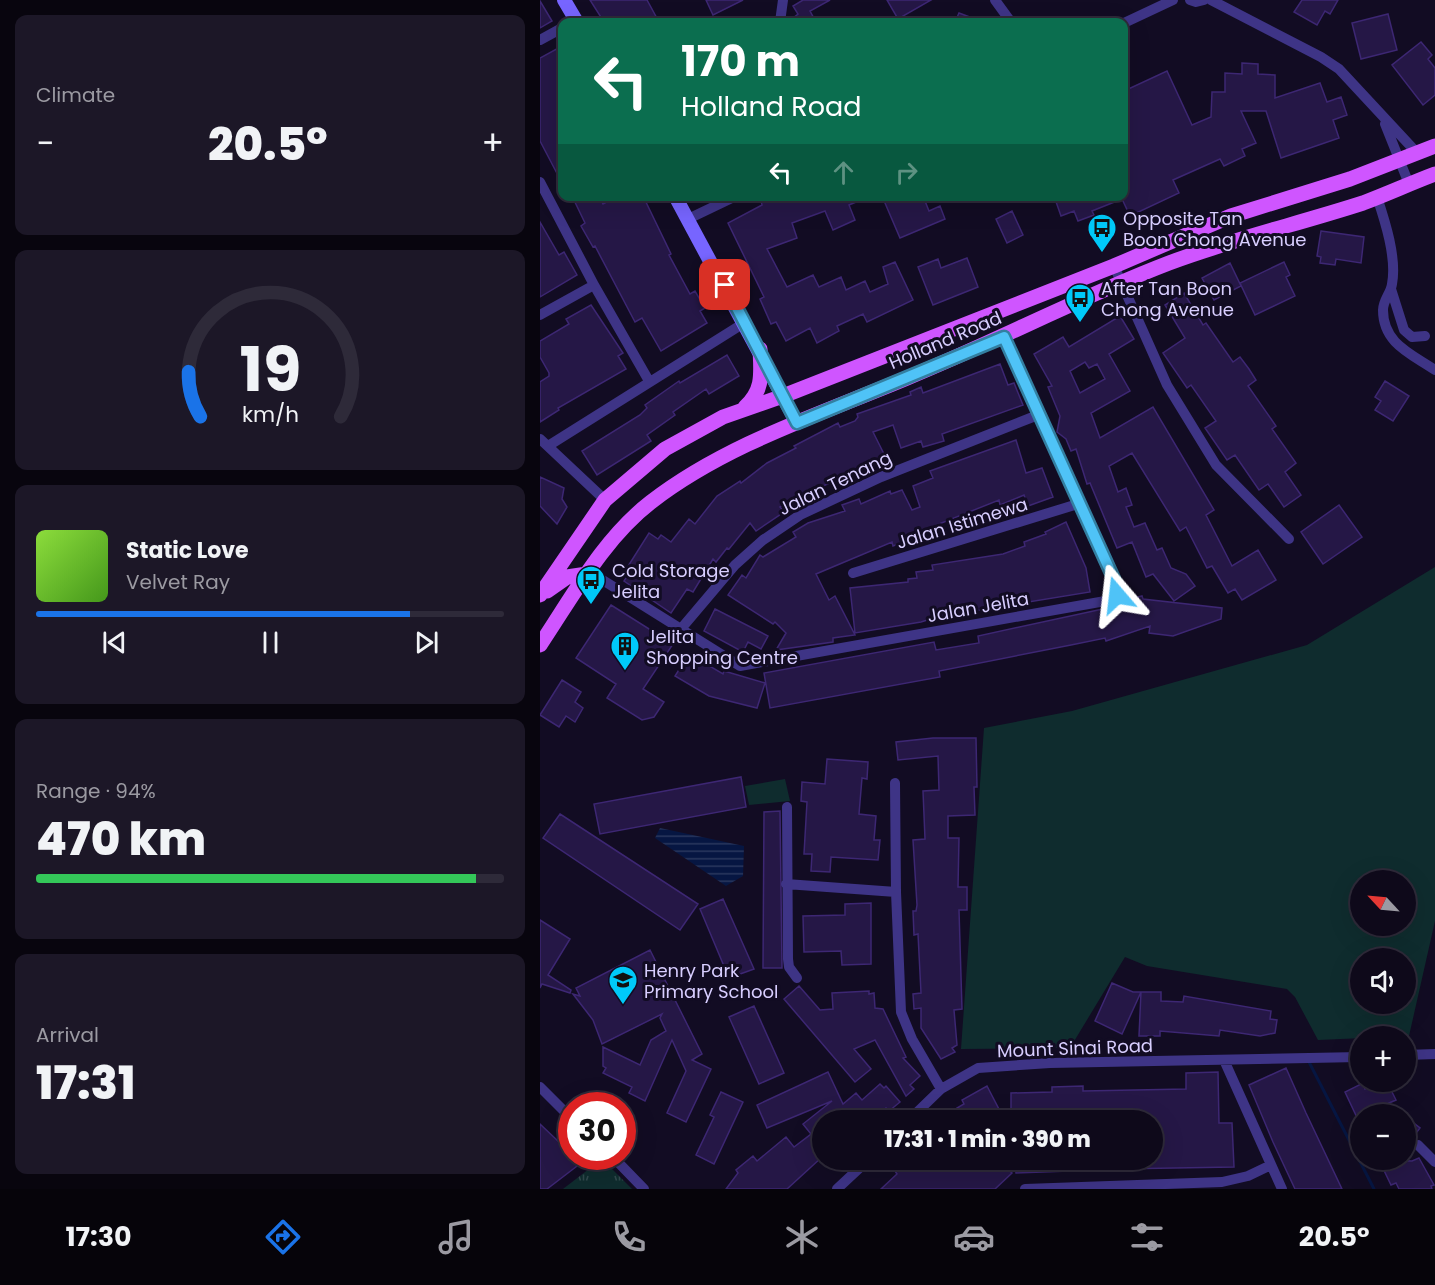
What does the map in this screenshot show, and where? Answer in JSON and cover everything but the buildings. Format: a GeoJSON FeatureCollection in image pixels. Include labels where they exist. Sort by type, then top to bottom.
{"type":"FeatureCollection","features":[{"type":"Feature","properties":{"kind":"main road"},"geometry":{"type":"LineString","coordinates":[[564,0],[573,18]]}},
{"type":"Feature","properties":{"kind":"main road","name":"Holland Road"},"geometry":{"type":"LineString","coordinates":[[540,596],[605,500],[665,449],[745,407],[783,396],[1114,266],[1231,216],[1399,162],[1435,146]]}},
{"type":"Feature","properties":{"kind":"main road","name":"Holland Road"},"geometry":{"type":"LineString","coordinates":[[540,645],[587,574],[621,530],[649,503],[683,479],[797,423],[1004,337],[1123,282],[1240,238],[1377,197],[1435,174]]}},
{"type":"Feature","properties":{"kind":"main road"},"geometry":{"type":"LineString","coordinates":[[678,201],[760,349],[797,423]]}},
{"type":"Feature","properties":{"kind":"main road"},"geometry":{"type":"LineString","coordinates":[[745,407],[754,399],[762,381],[760,349]]}},
{"type":"Feature","properties":{"kind":"main road"},"geometry":{"type":"LineString","coordinates":[[540,596],[567,578],[587,574]]}},
{"type":"Feature","properties":{"kind":"street"},"geometry":{"type":"LineString","coordinates":[[781,18],[783,0]]}},
{"type":"Feature","properties":{"kind":"street"},"geometry":{"type":"LineString","coordinates":[[995,0],[1008,18]]}},
{"type":"Feature","properties":{"kind":"street"},"geometry":{"type":"LineString","coordinates":[[1128,21],[1173,0]]}},
{"type":"Feature","properties":{"kind":"street"},"geometry":{"type":"LineString","coordinates":[[1190,0],[1196,2],[1204,0]]}},
{"type":"Feature","properties":{"kind":"street"},"geometry":{"type":"LineString","coordinates":[[1211,0],[1329,62],[1356,86],[1382,118],[1418,154]]}},
{"type":"Feature","properties":{"kind":"street"},"geometry":{"type":"LineString","coordinates":[[540,40],[558,30]]}},
{"type":"Feature","properties":{"kind":"street"},"geometry":{"type":"LineString","coordinates":[[1382,118],[1409,184]]}},
{"type":"Feature","properties":{"kind":"street"},"geometry":{"type":"LineString","coordinates":[[540,182],[594,285],[649,381]]}},
{"type":"Feature","properties":{"kind":"street"},"geometry":{"type":"LineString","coordinates":[[1377,197],[1388,228],[1393,282],[1383,310],[1393,340],[1400,348],[1435,370]]}},
{"type":"Feature","properties":{"kind":"street"},"geometry":{"type":"LineString","coordinates":[[688,219],[726,201]]}},
{"type":"Feature","properties":{"kind":"street"},"geometry":{"type":"LineString","coordinates":[[1114,266],[1167,385],[1216,465],[1289,539]]}},
{"type":"Feature","properties":{"kind":"street"},"geometry":{"type":"LineString","coordinates":[[540,315],[594,285]]}},
{"type":"Feature","properties":{"kind":"street"},"geometry":{"type":"LineString","coordinates":[[1390,289],[1404,330],[1412,337],[1425,336]]}},
{"type":"Feature","properties":{"kind":"street"},"geometry":{"type":"LineString","coordinates":[[605,500],[544,443],[744,323]]}},
{"type":"Feature","properties":{"kind":"street","name":"Jalan Jelita"},"geometry":{"type":"LineString","coordinates":[[587,574],[601,579],[740,666],[751,666],[1111,600],[1117,595],[1118,588],[1004,337]]}},
{"type":"Feature","properties":{"kind":"street","name":"Jalan Tenang"},"geometry":{"type":"LineString","coordinates":[[680,630],[735,565],[763,540],[800,515],[881,477],[1038,416]]}},
{"type":"Feature","properties":{"kind":"street","name":"Jalan Istimewa"},"geometry":{"type":"LineString","coordinates":[[854,573],[1081,503]]}},
{"type":"Feature","properties":{"kind":"street"},"geometry":{"type":"LineString","coordinates":[[896,783],[896,891],[901,1012],[912,1039],[941,1089]]}},
{"type":"Feature","properties":{"kind":"street"},"geometry":{"type":"LineString","coordinates":[[787,807],[788,959],[789,967],[797,978]]}},
{"type":"Feature","properties":{"kind":"street"},"geometry":{"type":"LineString","coordinates":[[786,884],[896,891]]}},
{"type":"Feature","properties":{"kind":"street"},"geometry":{"type":"LineString","coordinates":[[1416,1055],[1435,1054]]}},
{"type":"Feature","properties":{"kind":"street","name":"Mount Sinai Road"},"geometry":{"type":"LineString","coordinates":[[919,1110],[941,1089],[978,1068],[1050,1063],[1350,1057]]}},
{"type":"Feature","properties":{"kind":"street"},"geometry":{"type":"LineString","coordinates":[[1224,1060],[1282,1189]]}},
{"type":"Feature","properties":{"kind":"street"},"geometry":{"type":"LineString","coordinates":[[540,1087],[558,1105]]}},
{"type":"Feature","properties":{"kind":"street"},"geometry":{"type":"LineString","coordinates":[[1418,1145],[1435,1162]]}},
{"type":"Feature","properties":{"kind":"street"},"geometry":{"type":"LineString","coordinates":[[1025,1189],[1222,1182],[1248,1176],[1271,1165]]}},
{"type":"Feature","properties":{"kind":"street"},"geometry":{"type":"LineString","coordinates":[[626,1170],[644,1189]]}},
{"type":"Feature","properties":{"kind":"street"},"geometry":{"type":"LineString","coordinates":[[837,1189],[857,1170]]}},
{"type":"Feature","properties":{"kind":"green space"},"geometry":{"type":"Polygon","coordinates":[[[1435,567],[1435,921],[1416,1005],[1416,948],[1350,948],[1350,1014],[1414,1014],[1411,1026],[1350,1026],[1350,1039],[1318,1040],[1295,997],[1287,989],[1147,966],[1125,957],[1070,1048],[961,1049],[984,728],[1072,711],[1307,645],[1435,567]]]}},
{"type":"Feature","properties":{"kind":"green space"},"geometry":{"type":"Polygon","coordinates":[[[785,779],[790,801],[749,805],[745,786],[785,779]]]}},
{"type":"Feature","properties":{"kind":"green space"},"geometry":{"type":"Polygon","coordinates":[[[588,1170],[613,1170],[632,1189],[563,1189],[588,1170]]]}},
{"type":"Feature","properties":{"kind":"water"},"geometry":{"type":"Polygon","coordinates":[[[660,828],[744,846],[743,876],[726,886],[655,838],[660,828]]]}},
{"type":"Feature","properties":{"kind":"waterway"},"geometry":{"type":"LineString","coordinates":[[1308,1060],[1374,1189]]}},
{"type":"Feature","properties":{"kind":"place","name":"Opposite Tan Boon Chong Avenue"},"geometry":{"type":"Point","coordinates":[1102,254]}},
{"type":"Feature","properties":{"kind":"place","name":"After Tan Boon Chong Avenue"},"geometry":{"type":"Point","coordinates":[1080,324]}},
{"type":"Feature","properties":{"kind":"place","name":"Cold Storage Jelita"},"geometry":{"type":"Point","coordinates":[591,606]}},
{"type":"Feature","properties":{"kind":"place","name":"Jelita Shopping Centre"},"geometry":{"type":"Point","coordinates":[625,672]}},
{"type":"Feature","properties":{"kind":"place","name":"Henry Park Primary School"},"geometry":{"type":"Point","coordinates":[623,1006]}},
{"type":"Feature","properties":{"kind":"route"},"geometry":{"type":"LineString","coordinates":[[725,285],[797,423],[1004,337],[1038,416],[1081,503],[1118,588],[1117,595]]}}]}
